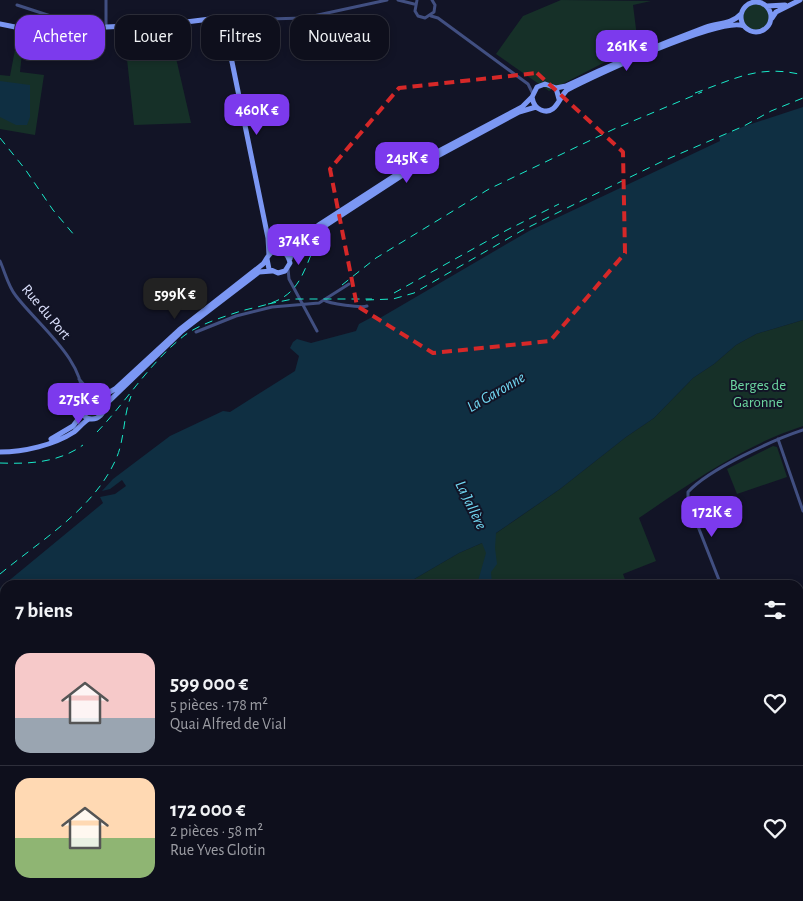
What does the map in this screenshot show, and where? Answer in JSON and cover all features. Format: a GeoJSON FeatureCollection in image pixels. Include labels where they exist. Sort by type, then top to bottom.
{"type":"FeatureCollection","features":[{"type":"Feature","properties":{"kind":"main road"},"geometry":{"type":"LineString","coordinates":[[767,6],[800,0]]}},
{"type":"Feature","properties":{"kind":"main road"},"geometry":{"type":"LineString","coordinates":[[89,418],[82,414],[80,408],[82,402],[88,396],[96,397],[115,389],[178,330],[268,257],[279,250],[289,248],[314,228],[404,169],[525,105],[541,85],[549,84],[556,88],[566,86],[645,50],[707,27],[734,20],[750,2],[760,1],[767,6],[772,18]]}},
{"type":"Feature","properties":{"kind":"main road"},"geometry":{"type":"LineString","coordinates":[[741,14],[744,26],[751,32],[760,32],[768,27],[776,12],[786,3]]}},
{"type":"Feature","properties":{"kind":"main road"},"geometry":{"type":"LineString","coordinates":[[106,27],[170,24],[201,20]]}},
{"type":"Feature","properties":{"kind":"main road"},"geometry":{"type":"LineString","coordinates":[[0,24],[15,27]]}},
{"type":"Feature","properties":{"kind":"main road"},"geometry":{"type":"LineString","coordinates":[[532,96],[536,107],[543,111],[550,110],[556,106],[567,90],[635,58],[708,30],[733,25],[744,26]]}},
{"type":"Feature","properties":{"kind":"main road"},"geometry":{"type":"LineString","coordinates":[[232,60],[268,238],[268,266],[272,271]]}},
{"type":"Feature","properties":{"kind":"main road"},"geometry":{"type":"LineString","coordinates":[[556,88],[559,99]]}},
{"type":"Feature","properties":{"kind":"main road"},"geometry":{"type":"LineString","coordinates":[[0,452],[35,447],[70,434],[89,418],[100,416],[104,407],[191,324],[259,272],[272,271],[278,273],[288,268],[294,249],[308,237],[400,177],[519,112],[536,107]]}},
{"type":"Feature","properties":{"kind":"main road"},"geometry":{"type":"LineString","coordinates":[[268,238],[290,260]]}},
{"type":"Feature","properties":{"kind":"main road"},"geometry":{"type":"LineString","coordinates":[[96,397],[104,407]]}},
{"type":"Feature","properties":{"kind":"main road"},"geometry":{"type":"LineString","coordinates":[[35,447],[69,429],[82,414]]}},
{"type":"Feature","properties":{"kind":"street"},"geometry":{"type":"LineString","coordinates":[[106,0],[106,27]]}},
{"type":"Feature","properties":{"kind":"street"},"geometry":{"type":"LineString","coordinates":[[280,19],[304,18],[386,0]]}},
{"type":"Feature","properties":{"kind":"street"},"geometry":{"type":"LineString","coordinates":[[398,0],[414,4]]}},
{"type":"Feature","properties":{"kind":"street"},"geometry":{"type":"LineString","coordinates":[[417,0],[414,4],[414,11],[418,16],[438,18],[528,84],[541,85]]}},
{"type":"Feature","properties":{"kind":"street"},"geometry":{"type":"LineString","coordinates":[[432,0],[438,18]]}},
{"type":"Feature","properties":{"kind":"street"},"geometry":{"type":"LineString","coordinates":[[17,5],[46,15]]}},
{"type":"Feature","properties":{"kind":"street"},"geometry":{"type":"LineString","coordinates":[[431,16],[435,10]]}},
{"type":"Feature","properties":{"kind":"street"},"geometry":{"type":"LineString","coordinates":[[528,84],[532,96]]}},
{"type":"Feature","properties":{"kind":"street","name":"Rue du Port"},"geometry":{"type":"LineString","coordinates":[[0,261],[13,292],[67,354],[78,377],[82,402]]}},
{"type":"Feature","properties":{"kind":"street"},"geometry":{"type":"LineString","coordinates":[[288,268],[289,279],[317,331]]}},
{"type":"Feature","properties":{"kind":"street"},"geometry":{"type":"LineString","coordinates":[[196,332],[236,316],[272,307],[303,305],[324,300],[349,284]]}},
{"type":"Feature","properties":{"kind":"street"},"geometry":{"type":"LineString","coordinates":[[324,300],[330,304],[348,304],[361,308],[367,306]]}},
{"type":"Feature","properties":{"kind":"street","name":"Rue du Port"},"geometry":{"type":"LineString","coordinates":[[78,377],[96,397]]}},
{"type":"Feature","properties":{"kind":"street"},"geometry":{"type":"LineString","coordinates":[[718,580],[687,494],[727,465],[778,439],[803,430]]}},
{"type":"Feature","properties":{"kind":"street"},"geometry":{"type":"LineString","coordinates":[[778,439],[803,511]]}},
{"type":"Feature","properties":{"kind":"highlighted area"},"geometry":{"type":"Polygon","coordinates":[[[537,73],[623,152],[625,253],[550,341],[433,353],[357,306],[330,169],[399,88],[537,73]]]}},
{"type":"Feature","properties":{"kind":"green space"},"geometry":{"type":"Polygon","coordinates":[[[561,0],[651,1],[633,5],[638,45],[549,91],[496,54],[523,16],[561,0]]]}},
{"type":"Feature","properties":{"kind":"green space"},"geometry":{"type":"Polygon","coordinates":[[[756,4],[765,8],[769,17],[765,26],[756,30],[747,26],[743,17],[747,8],[756,4]]]}},
{"type":"Feature","properties":{"kind":"green space"},"geometry":{"type":"Polygon","coordinates":[[[15,50],[15,60],[21,60],[20,72],[44,75],[35,135],[0,129],[0,75],[10,76],[15,50]]]}},
{"type":"Feature","properties":{"kind":"green space"},"geometry":{"type":"Polygon","coordinates":[[[127,60],[176,60],[191,123],[134,125],[127,60]]]}},
{"type":"Feature","properties":{"kind":"green space","name":"Berges de Garonne"},"geometry":{"type":"Polygon","coordinates":[[[803,320],[803,426],[738,454],[698,478],[639,518],[656,561],[623,574],[625,580],[413,580],[459,553],[482,543],[560,489],[626,437],[654,418],[693,378],[714,364],[736,345],[756,334],[803,320]]]}},
{"type":"Feature","properties":{"kind":"green space"},"geometry":{"type":"Polygon","coordinates":[[[92,399],[98,402],[101,408],[98,414],[92,417],[86,414],[83,408],[86,402],[92,399]]]}},
{"type":"Feature","properties":{"kind":"green space"},"geometry":{"type":"Polygon","coordinates":[[[773,446],[777,447],[787,477],[737,494],[727,469],[773,446]]]}},
{"type":"Feature","properties":{"kind":"water"},"geometry":{"type":"Polygon","coordinates":[[[0,81],[30,85],[30,117],[27,125],[16,125],[0,117],[0,81]]]}},
{"type":"Feature","properties":{"kind":"water"},"geometry":{"type":"Polygon","coordinates":[[[803,107],[803,320],[756,334],[736,345],[714,364],[693,378],[654,418],[626,437],[560,489],[496,533],[497,564],[491,572],[492,580],[478,580],[486,553],[482,543],[459,553],[413,580],[10,580],[103,503],[100,497],[115,494],[126,486],[122,480],[110,489],[102,491],[113,479],[170,436],[223,411],[230,412],[295,371],[299,356],[290,348],[297,339],[311,343],[356,331],[359,324],[376,315],[380,318],[529,231],[720,141],[719,137],[745,126],[803,107]]]}},
{"type":"Feature","properties":{"kind":"railway"},"geometry":{"type":"LineString","coordinates":[[695,93],[735,78],[760,72],[773,71],[803,75]]}},
{"type":"Feature","properties":{"kind":"railway"},"geometry":{"type":"LineString","coordinates":[[342,285],[376,258],[489,189],[614,129],[702,92]]}},
{"type":"Feature","properties":{"kind":"railway"},"geometry":{"type":"LineString","coordinates":[[366,300],[393,299],[414,293],[521,231],[663,161],[803,98]]}},
{"type":"Feature","properties":{"kind":"railway"},"geometry":{"type":"LineString","coordinates":[[0,138],[25,169],[53,210],[75,236]]}},
{"type":"Feature","properties":{"kind":"railway"},"geometry":{"type":"LineString","coordinates":[[394,293],[507,230],[559,204]]}},
{"type":"Feature","properties":{"kind":"railway"},"geometry":{"type":"LineString","coordinates":[[97,432],[150,369],[185,335],[212,321],[269,304],[288,294],[300,280],[314,248]]}},
{"type":"Feature","properties":{"kind":"railway"},"geometry":{"type":"LineString","coordinates":[[268,304],[293,299],[372,299]]}},
{"type":"Feature","properties":{"kind":"railway"},"geometry":{"type":"LineString","coordinates":[[0,574],[65,522],[94,493],[106,477],[119,451],[131,396]]}},
{"type":"Feature","properties":{"kind":"railway"},"geometry":{"type":"LineString","coordinates":[[0,463],[22,463],[53,459],[64,456],[83,445]]}},
{"type":"Feature","properties":{"kind":"water label","name":"La Garonne"},"geometry":{"type":"Point","coordinates":[496,392]}},
{"type":"Feature","properties":{"kind":"water label","name":"La Jallère"},"geometry":{"type":"Point","coordinates":[471,505]}}]}
